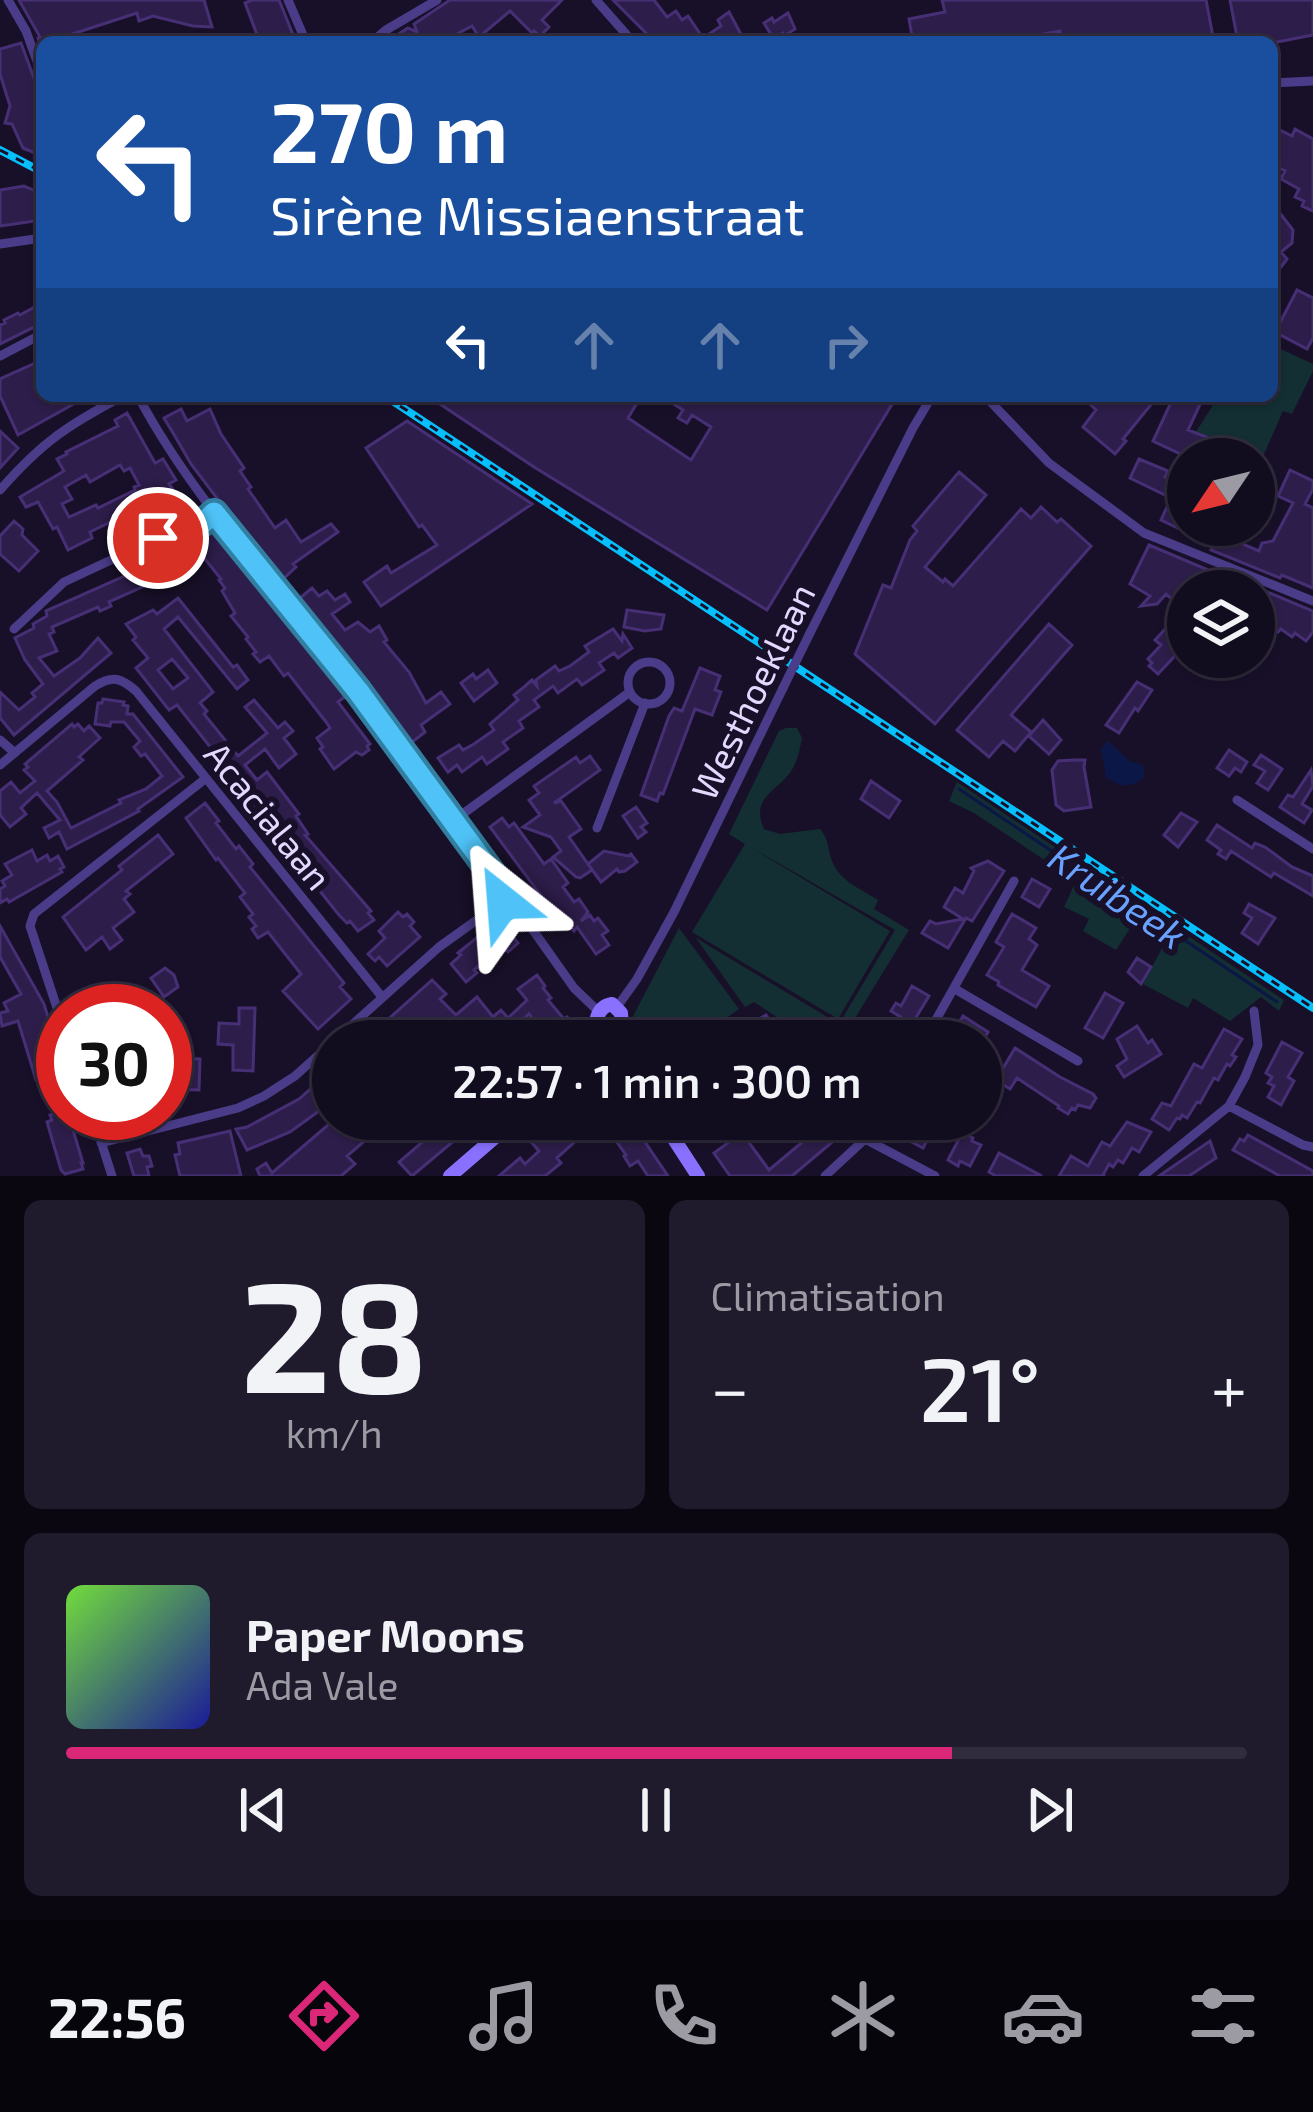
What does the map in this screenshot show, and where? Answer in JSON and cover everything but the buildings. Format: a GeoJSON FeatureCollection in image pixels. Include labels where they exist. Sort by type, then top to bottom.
{"type":"FeatureCollection","features":[{"type":"Feature","properties":{"kind":"street"},"geometry":{"type":"LineString","coordinates":[[8,0],[36,58]]}},
{"type":"Feature","properties":{"kind":"street"},"geometry":{"type":"LineString","coordinates":[[288,0],[303,36]]}},
{"type":"Feature","properties":{"kind":"street"},"geometry":{"type":"LineString","coordinates":[[379,36],[436,0]]}},
{"type":"Feature","properties":{"kind":"street"},"geometry":{"type":"LineString","coordinates":[[596,0],[627,36]]}},
{"type":"Feature","properties":{"kind":"street"},"geometry":{"type":"LineString","coordinates":[[1278,83],[1313,81]]}},
{"type":"Feature","properties":{"kind":"street"},"geometry":{"type":"LineString","coordinates":[[0,244],[36,239]]}},
{"type":"Feature","properties":{"kind":"street"},"geometry":{"type":"LineString","coordinates":[[0,356],[36,337]]}},
{"type":"Feature","properties":{"kind":"street"},"geometry":{"type":"LineString","coordinates":[[0,490],[49,439],[111,402]]}},
{"type":"Feature","properties":{"kind":"street"},"geometry":{"type":"LineString","coordinates":[[141,402],[176,463],[358,691],[574,988],[598,1012]]}},
{"type":"Feature","properties":{"kind":"street","name":"Westhoeklaan"},"geometry":{"type":"LineString","coordinates":[[617,1007],[674,912],[928,402]]}},
{"type":"Feature","properties":{"kind":"street"},"geometry":{"type":"LineString","coordinates":[[991,402],[1049,463],[1144,532],[1313,601]]}},
{"type":"Feature","properties":{"kind":"street"},"geometry":{"type":"LineString","coordinates":[[14,629],[64,582],[158,538],[172,537],[214,513]]}},
{"type":"Feature","properties":{"kind":"street"},"geometry":{"type":"LineString","coordinates":[[647,662],[663,666],[670,679],[668,693],[645,704],[630,692],[628,681],[634,668],[647,662]]}},
{"type":"Feature","properties":{"kind":"street","name":"Acacialaan"},"geometry":{"type":"LineString","coordinates":[[15,753],[95,686],[108,678],[122,679],[382,998]]}},
{"type":"Feature","properties":{"kind":"street"},"geometry":{"type":"LineString","coordinates":[[453,821],[630,692]]}},
{"type":"Feature","properties":{"kind":"street"},"geometry":{"type":"LineString","coordinates":[[597,828],[645,704]]}},
{"type":"Feature","properties":{"kind":"street"},"geometry":{"type":"LineString","coordinates":[[0,740],[15,753],[0,766]]}},
{"type":"Feature","properties":{"kind":"street"},"geometry":{"type":"LineString","coordinates":[[49,984],[30,926],[34,914],[205,779]]}},
{"type":"Feature","properties":{"kind":"street"},"geometry":{"type":"LineString","coordinates":[[1237,800],[1309,846],[1313,831]]}},
{"type":"Feature","properties":{"kind":"street"},"geometry":{"type":"LineString","coordinates":[[936,1020],[1014,881]]}},
{"type":"Feature","properties":{"kind":"street"},"geometry":{"type":"LineString","coordinates":[[101,1143],[238,1108],[264,1096],[295,1076],[439,947],[509,897]]}},
{"type":"Feature","properties":{"kind":"street"},"geometry":{"type":"LineString","coordinates":[[955,988],[1078,1061]]}},
{"type":"Feature","properties":{"kind":"street"},"geometry":{"type":"LineString","coordinates":[[597,1020],[598,1012],[612,1004],[623,1020]]}},
{"type":"Feature","properties":{"kind":"street"},"geometry":{"type":"LineString","coordinates":[[1143,1176],[1229,1106],[1258,1045],[1254,1011]]}},
{"type":"Feature","properties":{"kind":"street"},"geometry":{"type":"LineString","coordinates":[[1229,1106],[1313,1147]]}},
{"type":"Feature","properties":{"kind":"street"},"geometry":{"type":"LineString","coordinates":[[100,1140],[112,1176]]}},
{"type":"Feature","properties":{"kind":"street"},"geometry":{"type":"LineString","coordinates":[[450,1176],[492,1140]]}},
{"type":"Feature","properties":{"kind":"street"},"geometry":{"type":"LineString","coordinates":[[675,1140],[698,1176]]}},
{"type":"Feature","properties":{"kind":"street"},"geometry":{"type":"LineString","coordinates":[[825,1176],[864,1140]]}},
{"type":"Feature","properties":{"kind":"street"},"geometry":{"type":"LineString","coordinates":[[867,1140],[935,1176]]}},
{"type":"Feature","properties":{"kind":"green space"},"geometry":{"type":"Polygon","coordinates":[[[1278,348],[1313,364],[1292,414],[1283,411],[1271,438],[1192,438],[1215,402],[1278,402],[1278,348]]]}},
{"type":"Feature","properties":{"kind":"green space"},"geometry":{"type":"Polygon","coordinates":[[[797,728],[802,738],[793,768],[763,801],[760,818],[764,829],[780,834],[820,829],[839,873],[878,900],[874,909],[909,930],[854,1020],[841,1020],[895,930],[750,847],[890,931],[838,1019],[692,932],[745,844],[729,834],[779,731],[797,728]]]}},
{"type":"Feature","properties":{"kind":"green space"},"geometry":{"type":"Polygon","coordinates":[[[957,782],[1284,1000],[1279,1011],[1261,997],[1230,1021],[1193,998],[1188,1008],[1143,984],[1168,937],[1137,918],[1116,950],[1083,931],[1089,919],[1064,907],[1076,881],[949,801],[957,782]]]}},
{"type":"Feature","properties":{"kind":"green space"},"geometry":{"type":"Polygon","coordinates":[[[679,928],[739,1009],[724,1020],[631,1020],[679,928]]]}},
{"type":"Feature","properties":{"kind":"green space"},"geometry":{"type":"Polygon","coordinates":[[[696,938],[832,1020],[779,1020],[754,1002],[745,1007],[696,938]]]}},
{"type":"Feature","properties":{"kind":"water"},"geometry":{"type":"Polygon","coordinates":[[[1108,741],[1129,761],[1143,765],[1144,777],[1125,785],[1106,777],[1101,749],[1108,741]]]}},
{"type":"Feature","properties":{"kind":"waterway","name":"Kruibeek"},"geometry":{"type":"LineString","coordinates":[[959,789],[1277,1002]]}},
{"type":"Feature","properties":{"kind":"railway"},"geometry":{"type":"LineString","coordinates":[[0,150],[36,169]]}},
{"type":"Feature","properties":{"kind":"railway"},"geometry":{"type":"LineString","coordinates":[[394,402],[1313,1008]]}},
{"type":"Feature","properties":{"kind":"route"},"geometry":{"type":"LineString","coordinates":[[158,538],[172,537],[214,513],[358,691],[509,897],[503,902]]}}]}
